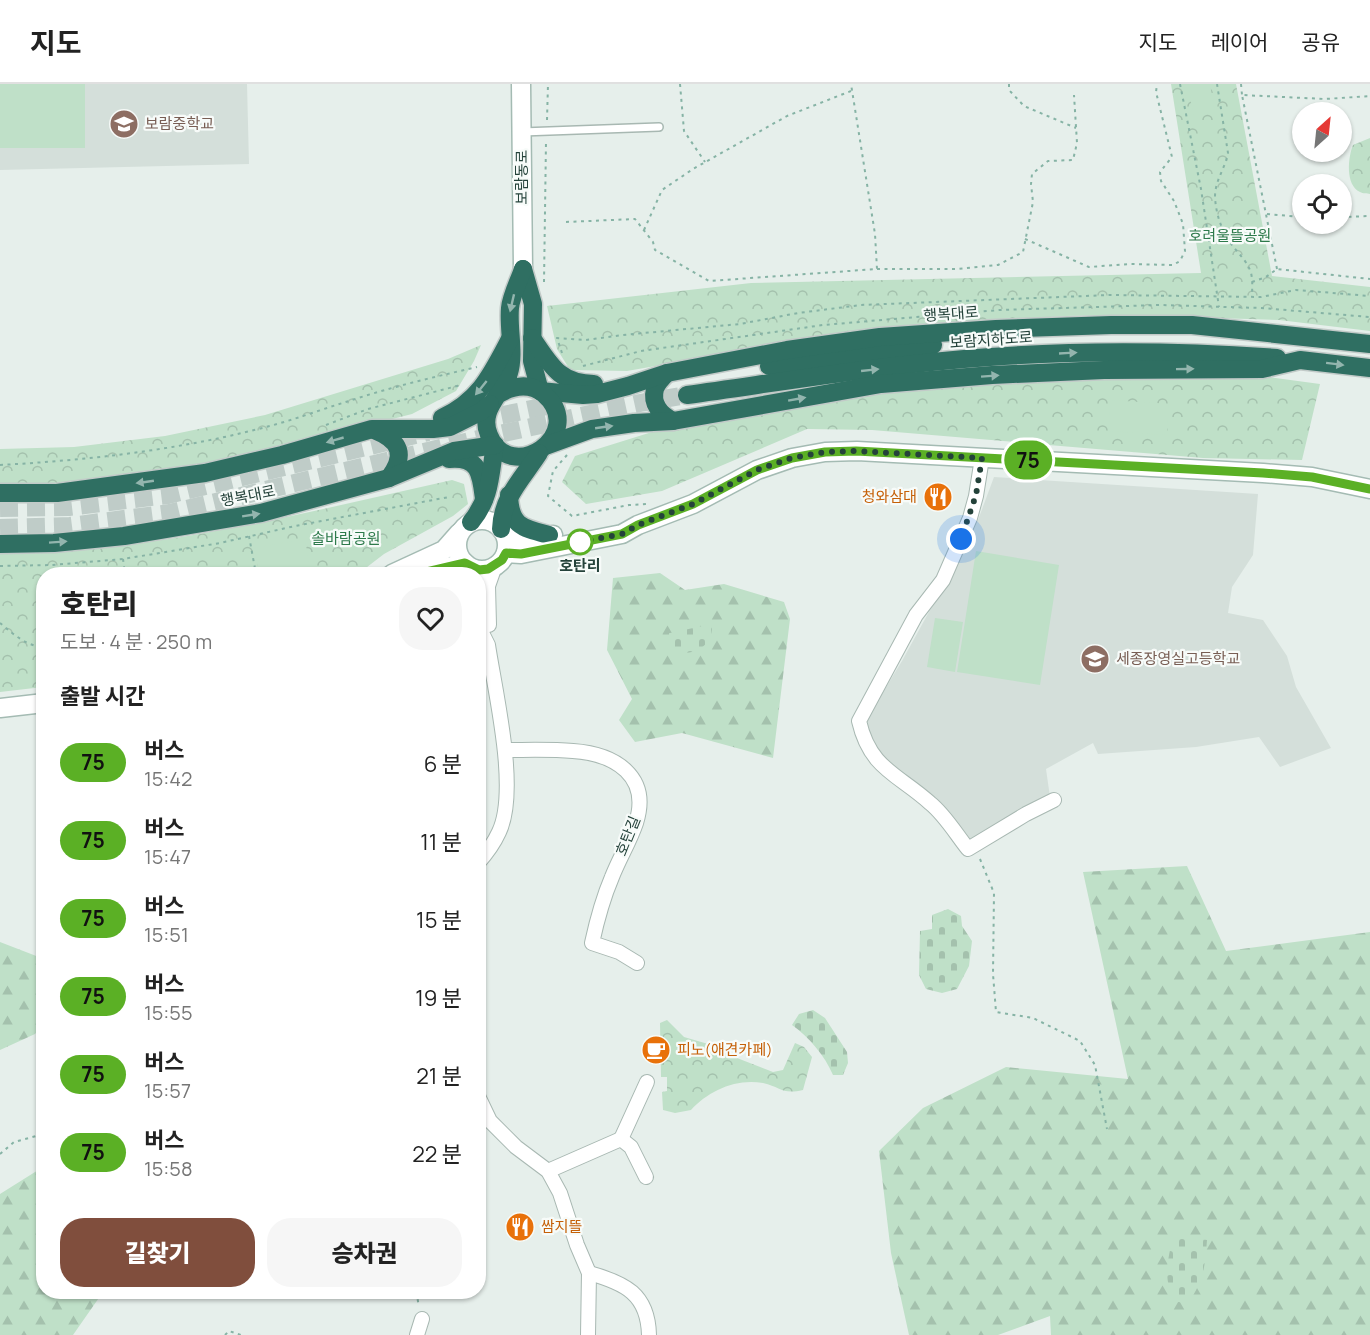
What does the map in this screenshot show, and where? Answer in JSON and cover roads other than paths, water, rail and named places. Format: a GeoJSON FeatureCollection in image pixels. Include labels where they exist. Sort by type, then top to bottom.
{"type":"FeatureCollection","features":[{"type":"Feature","properties":{"kind":"highway"},"geometry":{"type":"LineString","coordinates":[[523,269],[510,307],[509,374],[486,414],[486,426],[495,446],[504,453],[516,456],[528,457],[592,429],[673,420],[881,384],[992,375],[1104,370],[1262,369],[1300,360],[1370,368]]}},
{"type":"Feature","properties":{"kind":"highway"},"geometry":{"type":"LineString","coordinates":[[523,269],[533,304],[532,362],[540,391]]}},
{"type":"Feature","properties":{"kind":"highway","name":"행복대로"},"geometry":{"type":"LineString","coordinates":[[540,391],[597,394],[663,374],[787,350],[880,337],[996,329],[1111,324],[1192,325],[1370,344]]}},
{"type":"Feature","properties":{"kind":"highway","name":"보람지하도로"},"geometry":{"type":"LineString","coordinates":[[1300,337],[1093,333],[985,340],[855,354],[687,386],[988,357],[1097,352],[1250,356],[1300,360]]}},
{"type":"Feature","properties":{"kind":"highway"},"geometry":{"type":"LineString","coordinates":[[372,429],[400,423],[432,421],[460,409],[489,377],[510,337]]}},
{"type":"Feature","properties":{"kind":"highway"},"geometry":{"type":"LineString","coordinates":[[532,338],[548,361],[564,378],[579,384],[603,384],[663,374]]}},
{"type":"Feature","properties":{"kind":"highway"},"geometry":{"type":"LineString","coordinates":[[663,374],[655,388],[655,404],[663,416],[673,420]]}},
{"type":"Feature","properties":{"kind":"highway"},"geometry":{"type":"LineString","coordinates":[[494,399],[507,389],[518,386],[540,391],[549,399],[555,410],[557,422],[555,434],[509,494],[502,516],[501,529]]}},
{"type":"Feature","properties":{"kind":"highway","name":"행복대로"},"geometry":{"type":"LineString","coordinates":[[0,493],[57,493],[205,473],[282,455],[372,429],[450,427],[482,411],[494,399]]}},
{"type":"Feature","properties":{"kind":"highway"},"geometry":{"type":"LineString","coordinates":[[372,429],[388,436],[398,447],[399,464],[389,478]]}},
{"type":"Feature","properties":{"kind":"highway"},"geometry":{"type":"LineString","coordinates":[[465,527],[490,487],[495,446]]}},
{"type":"Feature","properties":{"kind":"highway","name":"행복대로"},"geometry":{"type":"LineString","coordinates":[[0,544],[54,543],[124,536],[261,513],[389,478],[454,452],[495,446]]}},
{"type":"Feature","properties":{"kind":"highway"},"geometry":{"type":"LineString","coordinates":[[430,461],[457,458],[471,462],[481,474],[484,499]]}},
{"type":"Feature","properties":{"kind":"highway"},"geometry":{"type":"LineString","coordinates":[[509,494],[510,510],[514,520],[527,530],[549,535]]}},
{"type":"Feature","properties":{"kind":"main road","name":"보람동로"},"geometry":{"type":"LineString","coordinates":[[521,84],[523,269]]}},
{"type":"Feature","properties":{"kind":"main road"},"geometry":{"type":"LineString","coordinates":[[485,567],[501,559],[521,554],[622,534],[638,525],[693,504],[757,470],[792,458],[825,452],[856,451],[1078,462],[1312,477],[1370,489]]}},
{"type":"Feature","properties":{"kind":"main road"},"geometry":{"type":"LineString","coordinates":[[407,567],[444,550],[465,527],[487,520],[511,538],[531,539],[627,519],[638,525]]}},
{"type":"Feature","properties":{"kind":"main road"},"geometry":{"type":"LineString","coordinates":[[465,527],[457,549],[468,567]]}},
{"type":"Feature","properties":{"kind":"main road"},"geometry":{"type":"LineString","coordinates":[[501,529],[507,544],[501,559]]}},
{"type":"Feature","properties":{"kind":"main road"},"geometry":{"type":"LineString","coordinates":[[0,708],[36,705]]}},
{"type":"Feature","properties":{"kind":"street"},"geometry":{"type":"LineString","coordinates":[[982,458],[970,518],[943,580],[916,615],[859,722],[864,741],[881,765],[931,803],[968,849],[1054,800]]}},
{"type":"Feature","properties":{"kind":"street"},"geometry":{"type":"LineString","coordinates":[[488,645],[490,634],[488,586],[501,559]]}},
{"type":"Feature","properties":{"kind":"street"},"geometry":{"type":"LineString","coordinates":[[486,641],[507,771],[506,809],[500,832],[486,852]]}},
{"type":"Feature","properties":{"kind":"street","name":"호탄길"},"geometry":{"type":"LineString","coordinates":[[505,750],[575,751],[613,761],[631,773],[640,803],[636,824],[610,880],[592,943],[619,952],[637,963]]}},
{"type":"Feature","properties":{"kind":"street"},"geometry":{"type":"LineString","coordinates":[[548,1171],[621,1139],[647,1082]]}},
{"type":"Feature","properties":{"kind":"street"},"geometry":{"type":"LineString","coordinates":[[486,1113],[490,1121],[516,1148],[548,1171],[560,1193],[589,1273],[588,1335]]}},
{"type":"Feature","properties":{"kind":"street"},"geometry":{"type":"LineString","coordinates":[[621,1139],[630,1147],[646,1177]]}},
{"type":"Feature","properties":{"kind":"street"},"geometry":{"type":"LineString","coordinates":[[589,1273],[613,1280],[633,1292],[649,1319],[649,1335]]}},
{"type":"Feature","properties":{"kind":"street"},"geometry":{"type":"LineString","coordinates":[[417,1335],[422,1319]]}},
{"type":"Feature","properties":{"kind":"lane"},"geometry":{"type":"LineString","coordinates":[[522,132],[659,127]]}},
{"type":"Feature","properties":{"kind":"tunnel"},"geometry":{"type":"LineString","coordinates":[[0,528],[70,526],[170,513],[495,435],[687,395]]}},
{"type":"Feature","properties":{"kind":"tunnel"},"geometry":{"type":"LineString","coordinates":[[475,421],[565,402]]}},
{"type":"Feature","properties":{"kind":"tunnel"},"geometry":{"type":"LineString","coordinates":[[0,508],[69,507],[168,495],[428,432]]}},
{"type":"Feature","properties":{"kind":"place","name":"보람중학교"},"geometry":{"type":"Point","coordinates":[124,124]}},
{"type":"Feature","properties":{"kind":"place","name":"청와삼대"},"geometry":{"type":"Point","coordinates":[938,497]}},
{"type":"Feature","properties":{"kind":"place","name":"호탄리"},"geometry":{"type":"Point","coordinates":[580,542]}},
{"type":"Feature","properties":{"kind":"place","name":"세종장영실고등학교"},"geometry":{"type":"Point","coordinates":[1095,659]}},
{"type":"Feature","properties":{"kind":"place","name":"피노(애견카페)"},"geometry":{"type":"Point","coordinates":[656,1050]}},
{"type":"Feature","properties":{"kind":"place","name":"쌈지뜰"},"geometry":{"type":"Point","coordinates":[520,1227]}},
{"type":"Feature","properties":{"kind":"park label","name":"호려울뜰공원"},"geometry":{"type":"Point","coordinates":[1230,236]}},
{"type":"Feature","properties":{"kind":"park label","name":"솔바람공원"},"geometry":{"type":"Point","coordinates":[346,539]}}]}
